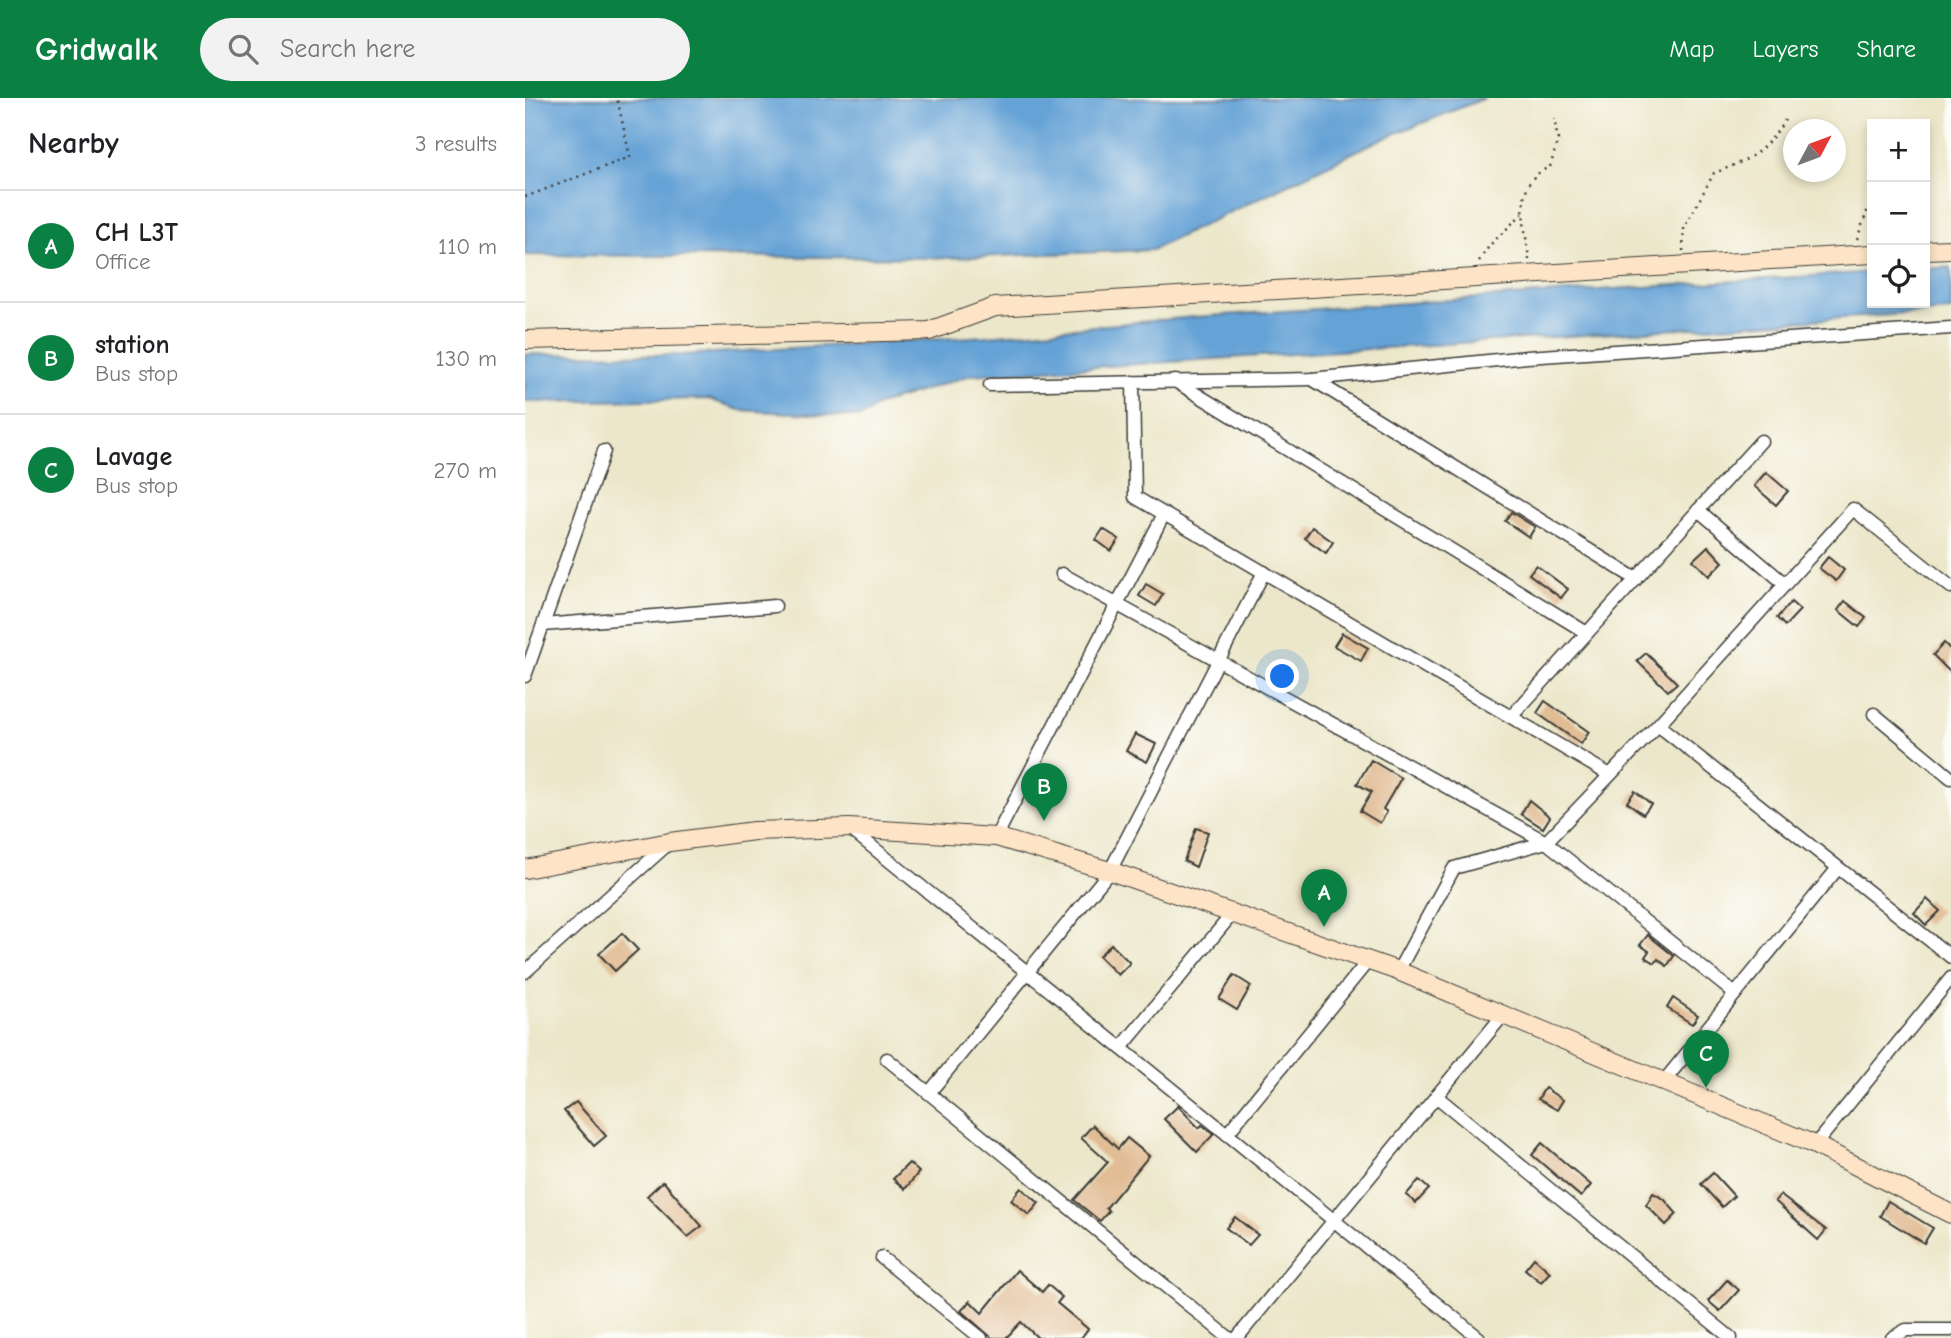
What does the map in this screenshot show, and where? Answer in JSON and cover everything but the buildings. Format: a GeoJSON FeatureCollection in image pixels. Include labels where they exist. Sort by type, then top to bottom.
{"type":"FeatureCollection","features":[{"type":"Feature","properties":{"kind":"main road"},"geometry":{"type":"LineString","coordinates":[[1930,250],[1951,249]]}},
{"type":"Feature","properties":{"kind":"main road"},"geometry":{"type":"LineString","coordinates":[[525,340],[929,331],[995,307],[1867,254]]}},
{"type":"Feature","properties":{"kind":"main road"},"geometry":{"type":"LineString","coordinates":[[525,869],[670,842],[754,831],[849,828],[996,837],[1110,871],[1398,971],[1665,1080],[1815,1145],[1951,1214]]}},
{"type":"Feature","properties":{"kind":"street"},"geometry":{"type":"LineString","coordinates":[[990,385],[1312,379],[1527,357],[1951,328]]}},
{"type":"Feature","properties":{"kind":"street"},"geometry":{"type":"LineString","coordinates":[[1312,379],[1636,579]]}},
{"type":"Feature","properties":{"kind":"street"},"geometry":{"type":"LineString","coordinates":[[1175,381],[1587,633]]}},
{"type":"Feature","properties":{"kind":"street"},"geometry":{"type":"LineString","coordinates":[[1133,382],[1135,497],[1610,775]]}},
{"type":"Feature","properties":{"kind":"street"},"geometry":{"type":"LineString","coordinates":[[1511,717],[1761,441]]}},
{"type":"Feature","properties":{"kind":"street"},"geometry":{"type":"LineString","coordinates":[[525,676],[604,451]]}},
{"type":"Feature","properties":{"kind":"street"},"geometry":{"type":"LineString","coordinates":[[1398,971],[1454,868],[1546,842],[1658,725],[1853,509],[1951,587]]}},
{"type":"Feature","properties":{"kind":"street"},"geometry":{"type":"LineString","coordinates":[[1699,510],[1784,584]]}},
{"type":"Feature","properties":{"kind":"street"},"geometry":{"type":"LineString","coordinates":[[996,837],[1164,514]]}},
{"type":"Feature","properties":{"kind":"street"},"geometry":{"type":"LineString","coordinates":[[929,1093],[1110,871],[1264,572]]}},
{"type":"Feature","properties":{"kind":"street"},"geometry":{"type":"LineString","coordinates":[[1062,574],[1546,842],[1735,994]]}},
{"type":"Feature","properties":{"kind":"street"},"geometry":{"type":"LineString","coordinates":[[543,625],[775,606]]}},
{"type":"Feature","properties":{"kind":"street"},"geometry":{"type":"LineString","coordinates":[[1874,714],[1951,778]]}},
{"type":"Feature","properties":{"kind":"street"},"geometry":{"type":"LineString","coordinates":[[1658,725],[1951,957]]}},
{"type":"Feature","properties":{"kind":"street"},"geometry":{"type":"LineString","coordinates":[[849,828],[1479,1338]]}},
{"type":"Feature","properties":{"kind":"street"},"geometry":{"type":"LineString","coordinates":[[525,972],[670,842]]}},
{"type":"Feature","properties":{"kind":"street"},"geometry":{"type":"LineString","coordinates":[[1665,1080],[1838,868]]}},
{"type":"Feature","properties":{"kind":"street"},"geometry":{"type":"LineString","coordinates":[[1121,1048],[1233,913]]}},
{"type":"Feature","properties":{"kind":"street"},"geometry":{"type":"LineString","coordinates":[[1227,1134],[1368,961]]}},
{"type":"Feature","properties":{"kind":"street"},"geometry":{"type":"LineString","coordinates":[[1815,1145],[1951,978]]}},
{"type":"Feature","properties":{"kind":"street"},"geometry":{"type":"LineString","coordinates":[[1237,1338],[1504,1014]]}},
{"type":"Feature","properties":{"kind":"street"},"geometry":{"type":"LineString","coordinates":[[887,1059],[1229,1338]]}},
{"type":"Feature","properties":{"kind":"street"},"geometry":{"type":"LineString","coordinates":[[1436,1096],[1731,1338]]}},
{"type":"Feature","properties":{"kind":"street"},"geometry":{"type":"LineString","coordinates":[[883,1258],[981,1338]]}},
{"type":"Feature","properties":{"kind":"street"},"geometry":{"type":"LineString","coordinates":[[1892,1338],[1906,1330],[1951,1330]]}},
{"type":"Feature","properties":{"kind":"path"},"geometry":{"type":"LineString","coordinates":[[525,197],[629,157],[617,98]]}},
{"type":"Feature","properties":{"kind":"path"},"geometry":{"type":"LineString","coordinates":[[1531,274],[1524,189],[1535,173],[1550,167],[1558,140],[1554,119]]}},
{"type":"Feature","properties":{"kind":"path"},"geometry":{"type":"LineString","coordinates":[[1682,265],[1683,228],[1714,173],[1736,165],[1769,145],[1783,124]]}},
{"type":"Feature","properties":{"kind":"path"},"geometry":{"type":"LineString","coordinates":[[1468,278],[1490,245],[1524,212]]}},
{"type":"Feature","properties":{"kind":"path"},"geometry":{"type":"LineString","coordinates":[[1851,255],[1867,212]]}},
{"type":"Feature","properties":{"kind":"water"},"geometry":{"type":"Polygon","coordinates":[[[525,98],[1485,98],[1379,140],[1152,250],[948,258],[525,255],[525,98]]]}},
{"type":"Feature","properties":{"kind":"water"},"geometry":{"type":"Polygon","coordinates":[[[1951,267],[1951,311],[971,375],[878,405],[862,417],[739,410],[709,399],[525,402],[525,354],[680,355],[987,336],[1194,317],[1867,272],[1867,308],[1930,308],[1930,269],[1951,267]]]}},
{"type":"Feature","properties":{"kind":"place","name":"station"},"geometry":{"type":"Point","coordinates":[1044,821]}},
{"type":"Feature","properties":{"kind":"place","name":"CH L3T"},"geometry":{"type":"Point","coordinates":[1324,927]}},
{"type":"Feature","properties":{"kind":"place","name":"Lavage"},"geometry":{"type":"Point","coordinates":[1706,1088]}}]}
